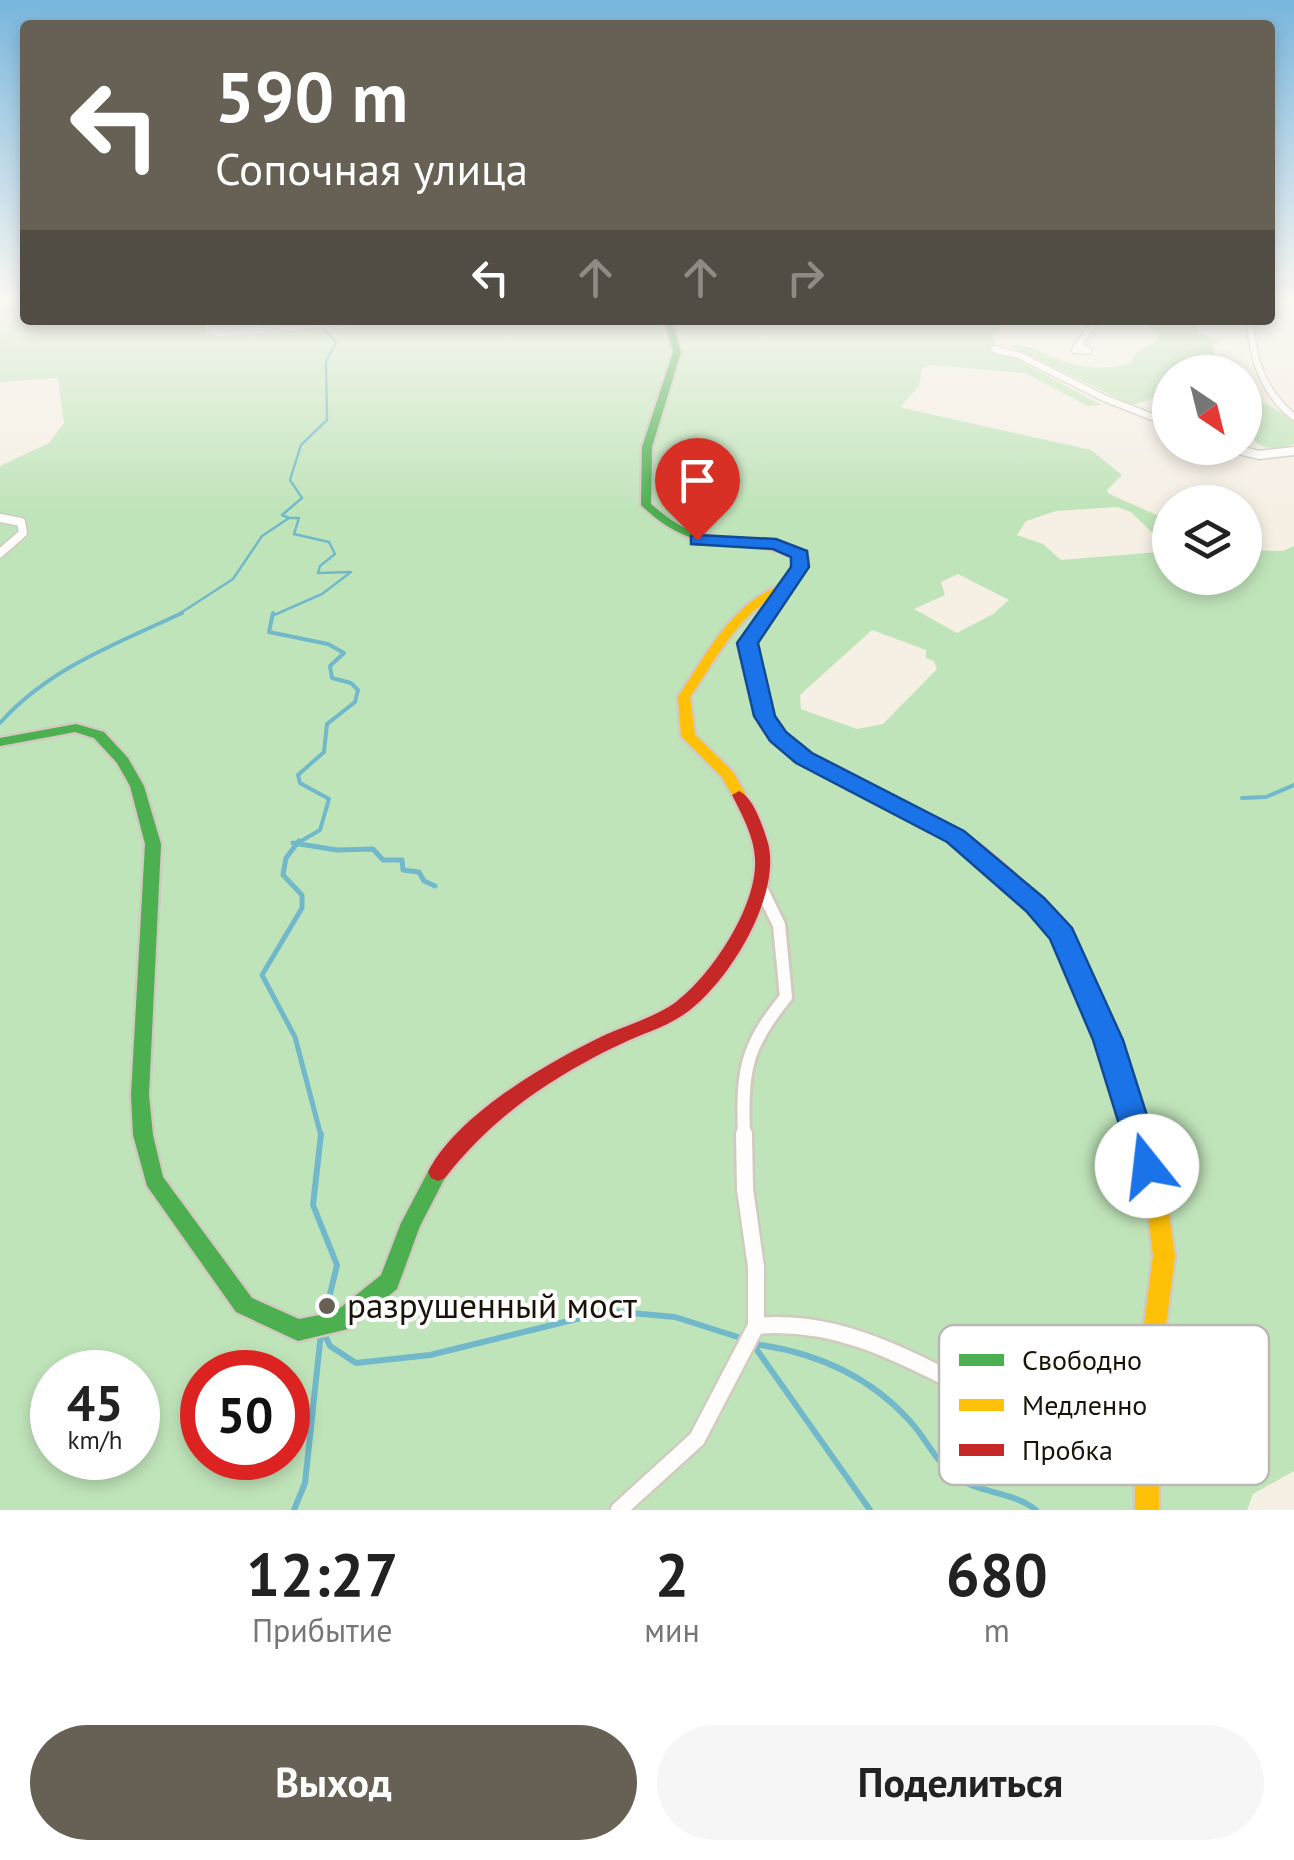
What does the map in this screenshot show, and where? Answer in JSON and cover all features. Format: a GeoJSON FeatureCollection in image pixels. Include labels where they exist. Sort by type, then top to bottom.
{"type":"FeatureCollection","features":[{"type":"Feature","properties":{"kind":"main road"},"geometry":{"type":"LineString","coordinates":[[672,369],[647,448],[646,505],[668,525],[697,540],[776,544],[794,550],[803,559],[748,643],[764,716],[778,736],[804,758],[956,836],[1035,904],[1062,935],[1108,1040],[1156,1196],[1164,1256],[1154,1325]]}},
{"type":"Feature","properties":{"kind":"main road"},"geometry":{"type":"LineString","coordinates":[[0,742],[76,728],[99,735],[123,761],[137,786],[153,844],[140,1095],[143,1135],[154,1180],[244,1305],[298,1330],[340,1322],[390,1282],[411,1223],[440,1168],[487,1119],[562,1064],[685,1005],[720,966],[748,916],[763,866],[756,827],[728,775],[688,736],[684,698],[718,642],[742,612],[760,596],[785,587]]}},
{"type":"Feature","properties":{"kind":"main road"},"geometry":{"type":"LineString","coordinates":[[1148,1485],[1148,1510]]}},
{"type":"Feature","properties":{"kind":"street"},"geometry":{"type":"LineString","coordinates":[[1048,369],[1152,417]]}},
{"type":"Feature","properties":{"kind":"street"},"geometry":{"type":"LineString","coordinates":[[1258,369],[1279,403],[1294,417]]}},
{"type":"Feature","properties":{"kind":"street"},"geometry":{"type":"LineString","coordinates":[[1262,452],[1294,450]]}},
{"type":"Feature","properties":{"kind":"street"},"geometry":{"type":"LineString","coordinates":[[0,518],[20,522],[23,532],[0,554]]}},
{"type":"Feature","properties":{"kind":"street"},"geometry":{"type":"LineString","coordinates":[[619,1510],[697,1439],[756,1326],[756,1267],[744,1189],[742,1076],[761,1027],[786,997],[779,925],[758,883]]}},
{"type":"Feature","properties":{"kind":"street"},"geometry":{"type":"LineString","coordinates":[[756,1326],[789,1323],[863,1340],[939,1375]]}},
{"type":"Feature","properties":{"kind":"green space"},"geometry":{"type":"Polygon","coordinates":[[[0,369],[922,369],[919,386],[903,408],[1091,450],[1122,475],[1107,490],[1109,494],[1152,513],[1152,532],[1131,512],[1117,507],[1056,511],[1026,521],[1017,535],[1043,544],[1061,560],[1152,552],[1152,595],[1262,595],[1262,550],[1283,551],[1294,546],[1294,1471],[1253,1494],[1247,1510],[0,1510],[0,466],[49,443],[64,423],[58,378],[0,382],[0,369]],[[958,574],[941,582],[945,595],[914,609],[957,633],[993,614],[1009,600],[958,574]],[[872,630],[800,695],[801,709],[857,729],[883,724],[937,669],[934,661],[926,658],[926,650],[872,630]]]}},
{"type":"Feature","properties":{"kind":"green space"},"geometry":{"type":"Polygon","coordinates":[[[983,369],[1036,369],[1101,405],[1088,406],[1025,373],[983,369]]]}},
{"type":"Feature","properties":{"kind":"green space"},"geometry":{"type":"Polygon","coordinates":[[[1059,369],[1152,369],[1152,399],[1132,405],[1059,369]]]}},
{"type":"Feature","properties":{"kind":"green space"},"geometry":{"type":"Polygon","coordinates":[[[1262,402],[1294,419],[1294,444],[1262,445],[1262,402]]]}},
{"type":"Feature","properties":{"kind":"waterway"},"geometry":{"type":"LineString","coordinates":[[289,518],[282,515],[302,498],[290,480],[301,445],[327,420],[326,369]]}},
{"type":"Feature","properties":{"kind":"waterway"},"geometry":{"type":"LineString","coordinates":[[177,615],[233,579],[262,536],[289,518]]}},
{"type":"Feature","properties":{"kind":"waterway"},"geometry":{"type":"LineString","coordinates":[[272,616],[322,594],[351,572],[318,573],[320,566],[335,554],[329,542],[294,534],[299,518],[289,518]]}},
{"type":"Feature","properties":{"kind":"waterway"},"geometry":{"type":"LineString","coordinates":[[177,615],[182,613]]}},
{"type":"Feature","properties":{"kind":"waterway"},"geometry":{"type":"LineString","coordinates":[[0,723],[62,672],[177,615]]}},
{"type":"Feature","properties":{"kind":"waterway"},"geometry":{"type":"LineString","coordinates":[[272,616],[269,632],[328,644],[344,653],[330,666],[332,678],[351,683],[358,690],[355,702],[327,724],[324,752],[298,775],[300,783],[329,799],[320,830],[297,843]]}},
{"type":"Feature","properties":{"kind":"waterway"},"geometry":{"type":"LineString","coordinates":[[1242,798],[1266,797],[1294,785]]}},
{"type":"Feature","properties":{"kind":"waterway"},"geometry":{"type":"LineString","coordinates":[[296,844],[293,843],[297,844]]}},
{"type":"Feature","properties":{"kind":"waterway"},"geometry":{"type":"LineString","coordinates":[[297,844],[286,858],[283,875],[302,895],[302,908],[262,975],[295,1037],[321,1135]]}},
{"type":"Feature","properties":{"kind":"waterway"},"geometry":{"type":"LineString","coordinates":[[297,844],[337,850],[373,849],[383,860],[402,860],[403,870],[419,872],[424,881],[435,886]]}},
{"type":"Feature","properties":{"kind":"waterway"},"geometry":{"type":"LineString","coordinates":[[321,1135],[313,1205],[337,1265],[324,1319]]}},
{"type":"Feature","properties":{"kind":"waterway"},"geometry":{"type":"LineString","coordinates":[[323,1331],[330,1346],[356,1363],[430,1355],[609,1311],[675,1317],[744,1339]]}},
{"type":"Feature","properties":{"kind":"waterway"},"geometry":{"type":"LineString","coordinates":[[294,1510],[305,1483],[321,1333]]}},
{"type":"Feature","properties":{"kind":"waterway"},"geometry":{"type":"LineString","coordinates":[[752,1343],[870,1510]]}},
{"type":"Feature","properties":{"kind":"waterway"},"geometry":{"type":"LineString","coordinates":[[754,1344],[798,1353],[858,1378],[909,1420],[939,1461]]}},
{"type":"Feature","properties":{"kind":"waterway"},"geometry":{"type":"LineString","coordinates":[[972,1485],[1036,1510]]}},
{"type":"Feature","properties":{"kind":"traffic: fast"},"geometry":{"type":"LineString","coordinates":[[671,369],[647,447],[646,505],[668,523],[689,533],[766,543],[803,559],[747,643],[757,692],[771,727],[813,764],[964,841],[1005,875],[1053,925]]}},
{"type":"Feature","properties":{"kind":"traffic: fast"},"geometry":{"type":"LineString","coordinates":[[0,742],[76,728],[99,735],[123,761],[137,786],[153,844],[140,1095],[143,1135],[154,1180],[244,1305],[298,1330],[340,1322],[389,1282],[411,1223],[438,1172]]}},
{"type":"Feature","properties":{"kind":"traffic: slow"},"geometry":{"type":"LineString","coordinates":[[739,795],[728,775],[688,736],[684,697],[738,618],[767,594],[785,587]]}},
{"type":"Feature","properties":{"kind":"traffic: slow"},"geometry":{"type":"LineString","coordinates":[[1053,925],[1062,935],[1108,1040],[1156,1196],[1164,1256],[1155,1325]]}},
{"type":"Feature","properties":{"kind":"traffic: slow"},"geometry":{"type":"LineString","coordinates":[[1147,1485],[1147,1510]]}},
{"type":"Feature","properties":{"kind":"traffic: jam"},"geometry":{"type":"LineString","coordinates":[[438,1172],[474,1131],[516,1096],[588,1052],[679,1009],[712,976],[747,921],[763,866],[756,829],[739,795]]}},
{"type":"Feature","properties":{"kind":"place","name":"разрушенный мост"},"geometry":{"type":"Point","coordinates":[327,1306]}},
{"type":"Feature","properties":{"kind":"route"},"geometry":{"type":"LineString","coordinates":[[697,540],[776,544],[794,550],[803,559],[748,643],[764,716],[778,736],[804,758],[956,836],[1035,904],[1062,935],[1108,1040],[1147,1166]]}}]}
